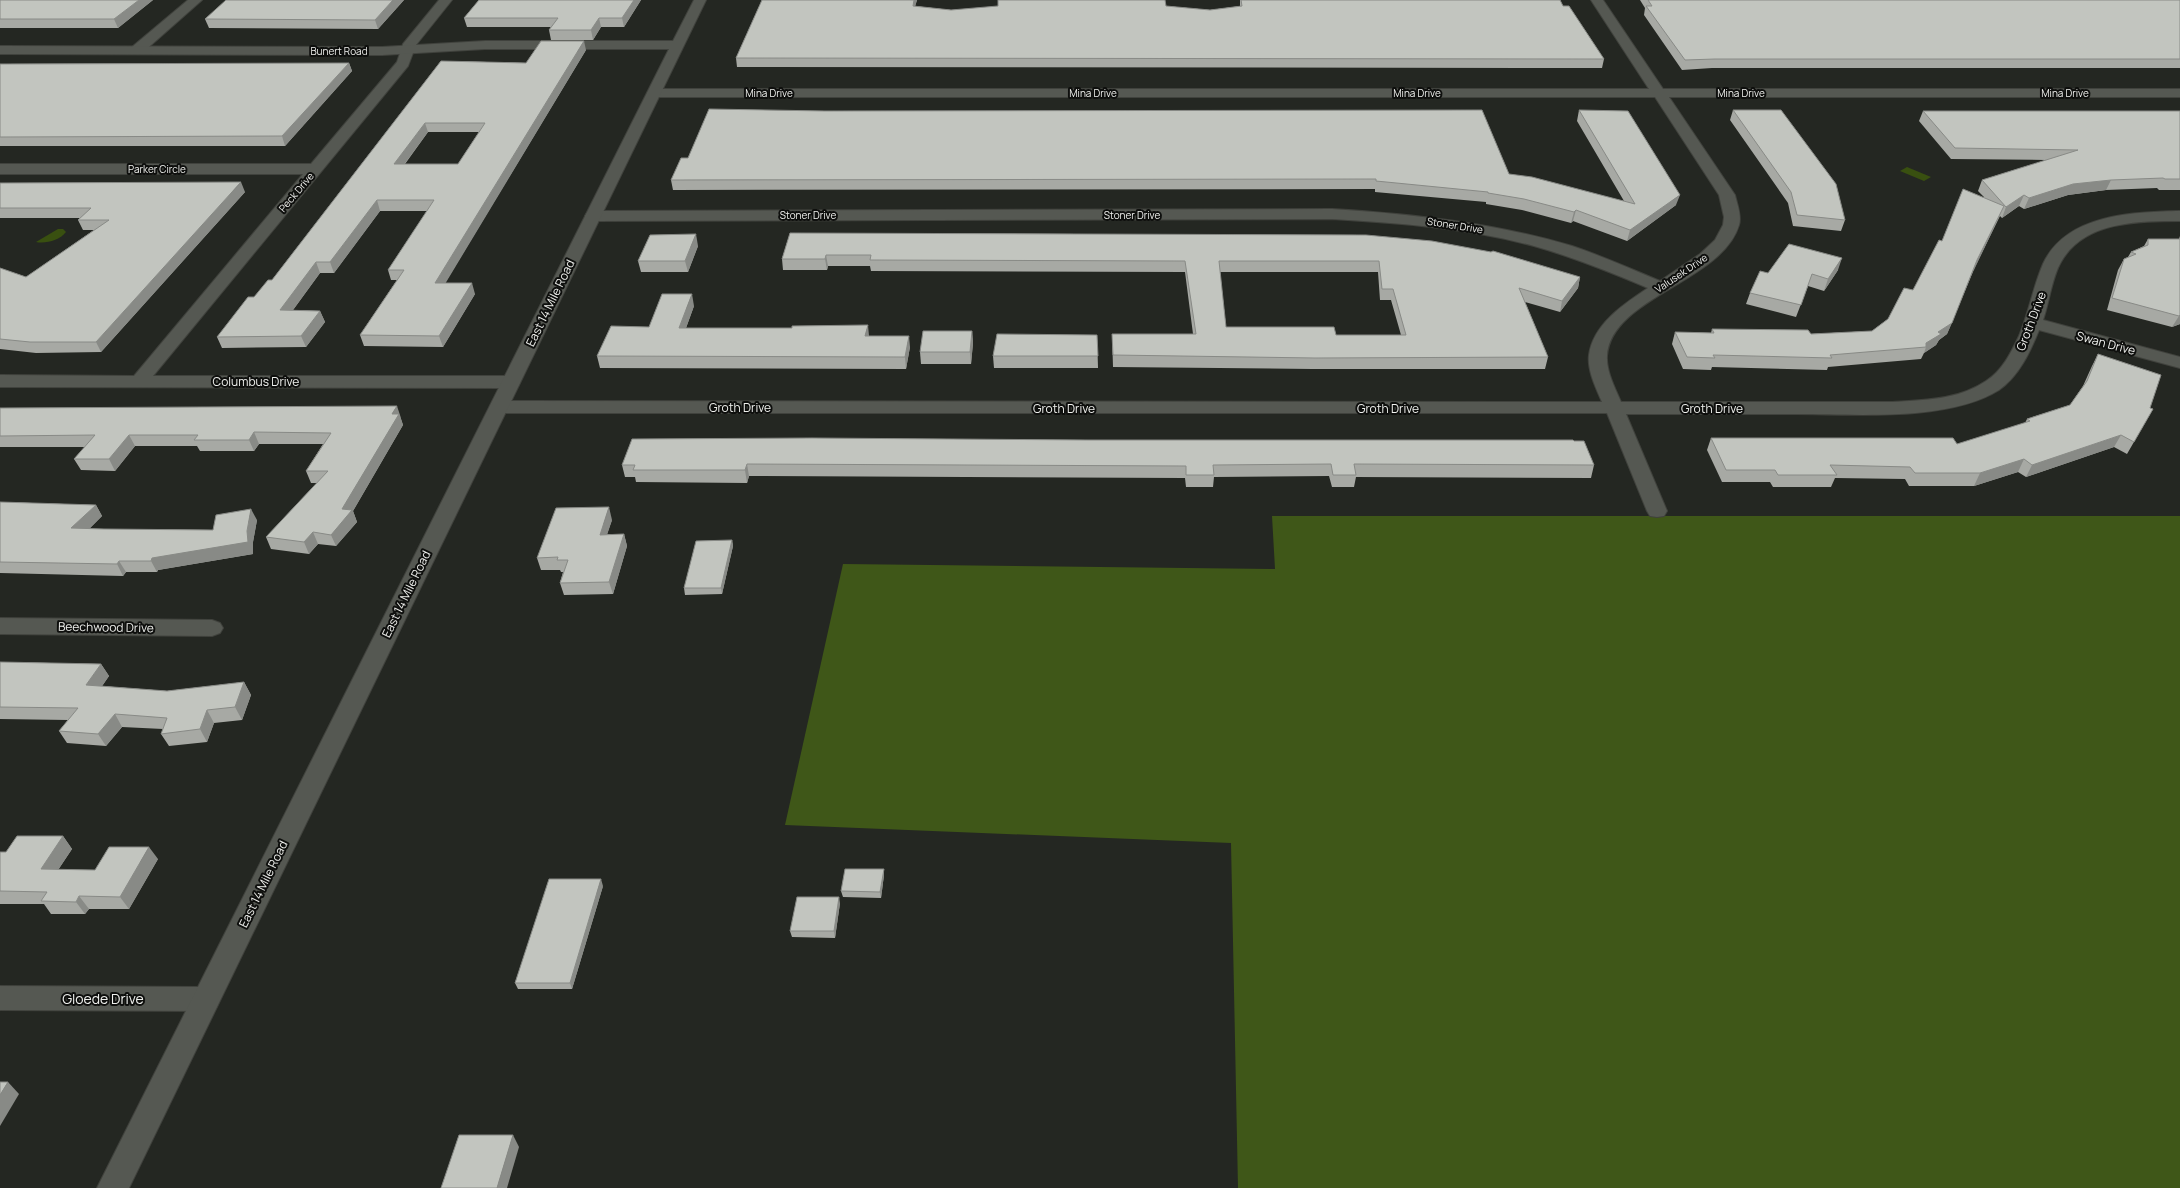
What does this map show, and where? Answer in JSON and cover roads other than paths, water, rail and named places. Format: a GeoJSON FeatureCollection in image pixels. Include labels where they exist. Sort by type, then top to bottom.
{"type":"FeatureCollection","features":[{"type":"Feature","properties":{"kind":"street"},"geometry":{"type":"LineString","coordinates":[[137,50],[196,0]]}},
{"type":"Feature","properties":{"kind":"street","name":"Peck Drive"},"geometry":{"type":"LineString","coordinates":[[140,380],[403,63],[410,44],[446,0]]}},
{"type":"Feature","properties":{"kind":"street","name":"East 14 Mile Road"},"geometry":{"type":"LineString","coordinates":[[113,1188],[700,0]]}},
{"type":"Feature","properties":{"kind":"street","name":"Valusek Drive"},"geometry":{"type":"LineString","coordinates":[[1597,0],[1727,195],[1731,212],[1731,224],[1725,239],[1709,255],[1660,287],[1617,320],[1601,342],[1598,354],[1601,378],[1615,408],[1657,511]]}},
{"type":"Feature","properties":{"kind":"street","name":"Bunert Road"},"geometry":{"type":"LineString","coordinates":[[0,50],[408,50],[485,46],[677,45]]}},
{"type":"Feature","properties":{"kind":"street","name":"Mina Drive"},"geometry":{"type":"LineString","coordinates":[[654,93],[2180,94]]}},
{"type":"Feature","properties":{"kind":"street","name":"Parker Circle"},"geometry":{"type":"LineString","coordinates":[[0,169],[315,169]]}},
{"type":"Feature","properties":{"kind":"street","name":"Stoner Drive"},"geometry":{"type":"LineString","coordinates":[[593,216],[1332,214],[1381,216],[1447,223],[1524,238],[1572,252],[1660,287]]}},
{"type":"Feature","properties":{"kind":"street","name":"Groth Drive"},"geometry":{"type":"LineString","coordinates":[[498,407],[1892,408],[1932,405],[1963,398],[1993,384],[2017,359],[2033,323],[2052,263],[2057,254],[2073,238],[2084,230],[2110,222],[2180,216]]}},
{"type":"Feature","properties":{"kind":"street","name":"Swan Drive"},"geometry":{"type":"LineString","coordinates":[[2033,323],[2180,363]]}},
{"type":"Feature","properties":{"kind":"street","name":"Columbus Drive"},"geometry":{"type":"LineString","coordinates":[[0,380],[511,382]]}},
{"type":"Feature","properties":{"kind":"street","name":"Beechwood Drive"},"geometry":{"type":"LineString","coordinates":[[0,626],[212,628]]}},
{"type":"Feature","properties":{"kind":"street","name":"Gloede Drive"},"geometry":{"type":"LineString","coordinates":[[0,998],[206,998]]}}]}
